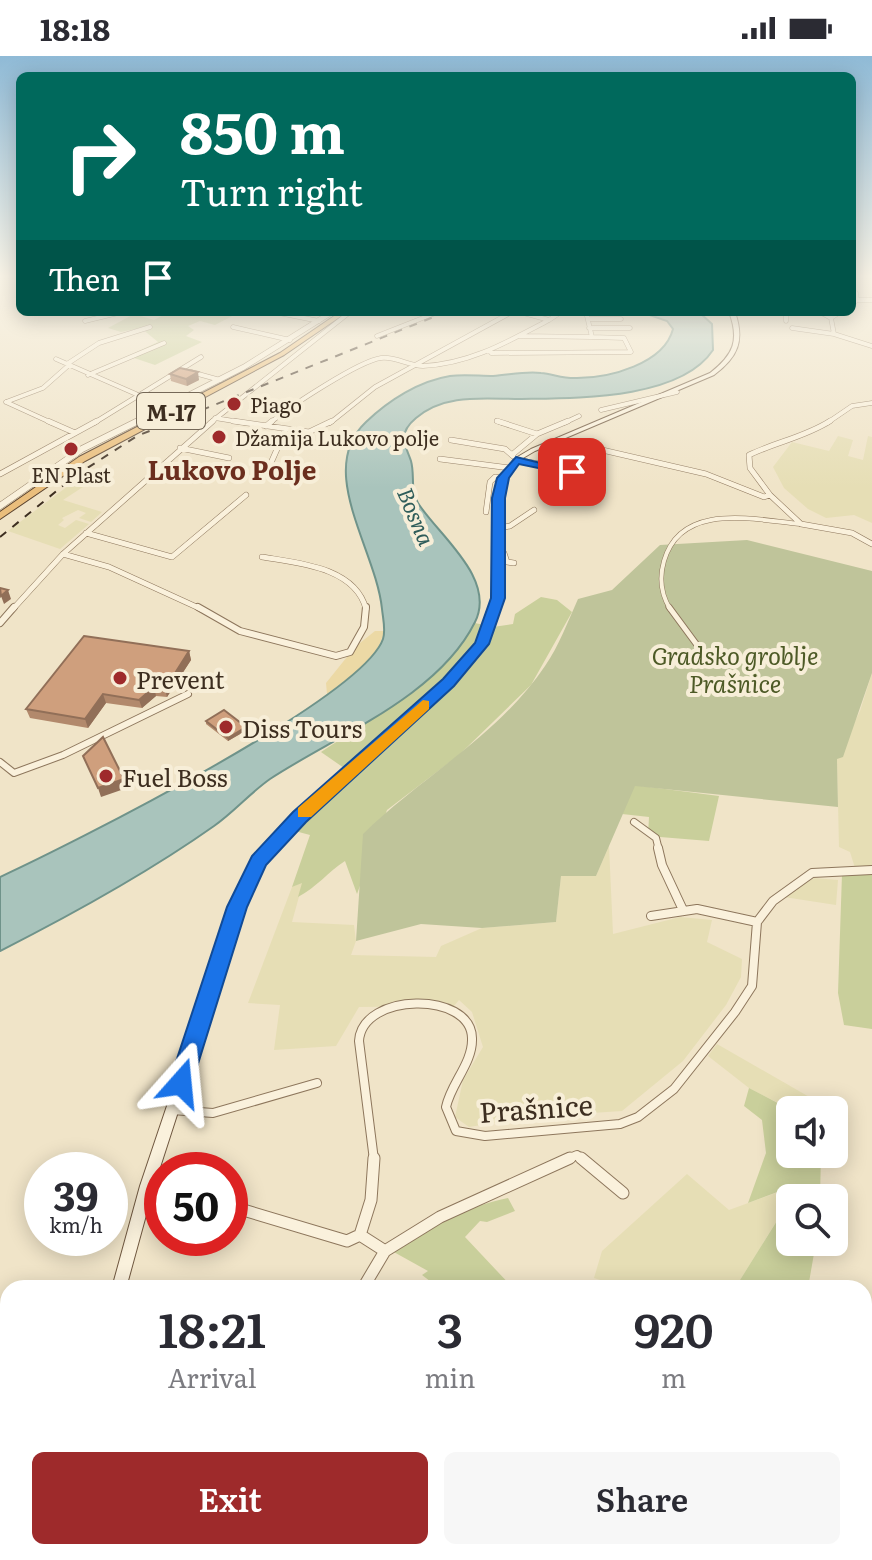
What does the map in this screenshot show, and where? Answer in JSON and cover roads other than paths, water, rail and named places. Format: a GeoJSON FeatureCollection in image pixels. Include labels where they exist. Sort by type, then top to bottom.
{"type":"FeatureCollection","features":[{"type":"Feature","properties":{"kind":"highway","name":"M-17"},"geometry":{"type":"LineString","coordinates":[[0,516],[82,459],[293,347]]}},
{"type":"Feature","properties":{"kind":"main road"},"geometry":{"type":"LineString","coordinates":[[121,1280],[143,1200],[237,907],[259,861],[284,832],[468,663],[491,622],[498,598],[503,478],[514,460],[677,392],[712,374],[731,358],[736,347]]}},
{"type":"Feature","properties":{"kind":"street"},"geometry":{"type":"LineString","coordinates":[[73,432],[6,402],[43,388],[93,347]]}},
{"type":"Feature","properties":{"kind":"street"},"geometry":{"type":"LineString","coordinates":[[88,375],[154,347]]}},
{"type":"Feature","properties":{"kind":"street"},"geometry":{"type":"LineString","coordinates":[[0,506],[94,442],[220,380],[277,347]]}},
{"type":"Feature","properties":{"kind":"street"},"geometry":{"type":"LineString","coordinates":[[0,623],[86,533],[215,418],[303,347]]}},
{"type":"Feature","properties":{"kind":"street"},"geometry":{"type":"LineString","coordinates":[[215,418],[286,429],[322,430],[363,395],[447,347]]}},
{"type":"Feature","properties":{"kind":"street"},"geometry":{"type":"LineString","coordinates":[[266,426],[293,403],[379,358],[413,366],[458,363],[499,347]]}},
{"type":"Feature","properties":{"kind":"street"},"geometry":{"type":"LineString","coordinates":[[489,353],[631,352],[629,347]]}},
{"type":"Feature","properties":{"kind":"street"},"geometry":{"type":"LineString","coordinates":[[0,474],[18,460],[73,432],[201,357]]}},
{"type":"Feature","properties":{"kind":"street"},"geometry":{"type":"LineString","coordinates":[[56,359],[136,394]]}},
{"type":"Feature","properties":{"kind":"street"},"geometry":{"type":"LineString","coordinates":[[179,369],[220,380]]}},
{"type":"Feature","properties":{"kind":"street"},"geometry":{"type":"LineString","coordinates":[[601,410],[677,392]]}},
{"type":"Feature","properties":{"kind":"street"},"geometry":{"type":"LineString","coordinates":[[801,524],[770,495],[750,468],[749,455],[776,442],[813,432],[852,406],[872,403]]}},
{"type":"Feature","properties":{"kind":"street"},"geometry":{"type":"LineString","coordinates":[[514,460],[537,434],[579,416]]}},
{"type":"Feature","properties":{"kind":"street"},"geometry":{"type":"LineString","coordinates":[[497,421],[537,434]]}},
{"type":"Feature","properties":{"kind":"street"},"geometry":{"type":"LineString","coordinates":[[270,465],[286,429]]}},
{"type":"Feature","properties":{"kind":"street"},"geometry":{"type":"LineString","coordinates":[[451,440],[505,449],[514,460]]}},
{"type":"Feature","properties":{"kind":"street"},"geometry":{"type":"LineString","coordinates":[[559,440],[706,474],[761,496],[770,495]]}},
{"type":"Feature","properties":{"kind":"street"},"geometry":{"type":"LineString","coordinates":[[180,448],[229,458]]}},
{"type":"Feature","properties":{"kind":"street"},"geometry":{"type":"LineString","coordinates":[[440,459],[514,460],[564,468],[600,480]]}},
{"type":"Feature","properties":{"kind":"street"},"geometry":{"type":"LineString","coordinates":[[486,512],[490,482],[495,477],[503,478]]}},
{"type":"Feature","properties":{"kind":"street"},"geometry":{"type":"LineString","coordinates":[[86,533],[172,557],[246,495]]}},
{"type":"Feature","properties":{"kind":"street"},"geometry":{"type":"LineString","coordinates":[[499,528],[510,526],[534,510]]}},
{"type":"Feature","properties":{"kind":"street"},"geometry":{"type":"LineString","coordinates":[[697,645],[666,603],[662,591],[662,563],[677,536],[708,519],[725,516],[852,533],[872,544]]}},
{"type":"Feature","properties":{"kind":"street"},"geometry":{"type":"LineString","coordinates":[[499,552],[504,553],[507,562],[514,563]]}},
{"type":"Feature","properties":{"kind":"street"},"geometry":{"type":"LineString","coordinates":[[63,554],[109,567],[192,604],[240,631],[336,656],[350,652],[359,640],[366,616],[365,596],[355,584],[295,563],[262,557]]}},
{"type":"Feature","properties":{"kind":"street"},"geometry":{"type":"LineString","coordinates":[[0,762],[14,773],[63,755],[188,694]]}},
{"type":"Feature","properties":{"kind":"street"},"geometry":{"type":"LineString","coordinates":[[634,822],[656,838],[662,865],[683,910]]}},
{"type":"Feature","properties":{"kind":"street"},"geometry":{"type":"LineString","coordinates":[[651,916],[683,910],[717,911],[757,922],[773,901],[812,873],[872,870]]}},
{"type":"Feature","properties":{"kind":"street","name":"Prašnice"},"geometry":{"type":"LineString","coordinates":[[360,1235],[369,1218],[372,1162],[369,1106],[358,1046],[359,1035],[373,1015],[392,1006],[438,1003],[454,1008],[464,1017],[472,1046],[447,1103],[447,1117],[456,1131],[481,1137],[620,1124],[646,1113],[675,1088],[732,1017],[752,986],[757,922]]}},
{"type":"Feature","properties":{"kind":"street"},"geometry":{"type":"LineString","coordinates":[[172,1110],[213,1113],[317,1083]]}},
{"type":"Feature","properties":{"kind":"street"},"geometry":{"type":"LineString","coordinates":[[368,1280],[385,1251],[440,1217],[577,1155],[623,1193]]}},
{"type":"Feature","properties":{"kind":"street"},"geometry":{"type":"LineString","coordinates":[[248,1211],[347,1241],[360,1235],[385,1251]]}},
{"type":"Feature","properties":{"kind":"water","name":"Bosna"},"geometry":{"type":"Polygon","coordinates":[[[662,347],[713,347],[697,366],[677,379],[652,387],[597,396],[452,401],[427,410],[414,420],[406,429],[404,441],[412,466],[416,498],[462,558],[478,589],[480,606],[475,622],[458,649],[411,693],[270,779],[221,821],[189,843],[82,908],[0,951],[0,877],[145,804],[270,732],[324,697],[363,665],[383,639],[384,624],[377,586],[347,486],[346,463],[352,441],[366,422],[405,393],[427,382],[450,376],[535,373],[568,378],[590,377],[634,367],[662,347]]]}},
{"type":"Feature","properties":{"kind":"railway"},"geometry":{"type":"LineString","coordinates":[[0,537],[75,476],[137,436],[358,347]]}},
{"type":"Feature","properties":{"kind":"place","name":"Piago"},"geometry":{"type":"Point","coordinates":[234,404]}},
{"type":"Feature","properties":{"kind":"place","name":"Džamija Lukovo polje"},"geometry":{"type":"Point","coordinates":[219,437]}},
{"type":"Feature","properties":{"kind":"place","name":"EN Plast"},"geometry":{"type":"Point","coordinates":[71,449]}},
{"type":"Feature","properties":{"kind":"place","name":"Prevent"},"geometry":{"type":"Point","coordinates":[120,678]}},
{"type":"Feature","properties":{"kind":"place","name":"Diss Tours"},"geometry":{"type":"Point","coordinates":[226,727]}},
{"type":"Feature","properties":{"kind":"place","name":"Fuel Boss"},"geometry":{"type":"Point","coordinates":[106,776]}},
{"type":"Feature","properties":{"kind":"district","name":"Lukovo Polje"},"geometry":{"type":"Point","coordinates":[232,468]}},
{"type":"Feature","properties":{"kind":"park label","name":"Gradsko groblje Prašnice"},"geometry":{"type":"Point","coordinates":[735,668]}}]}
